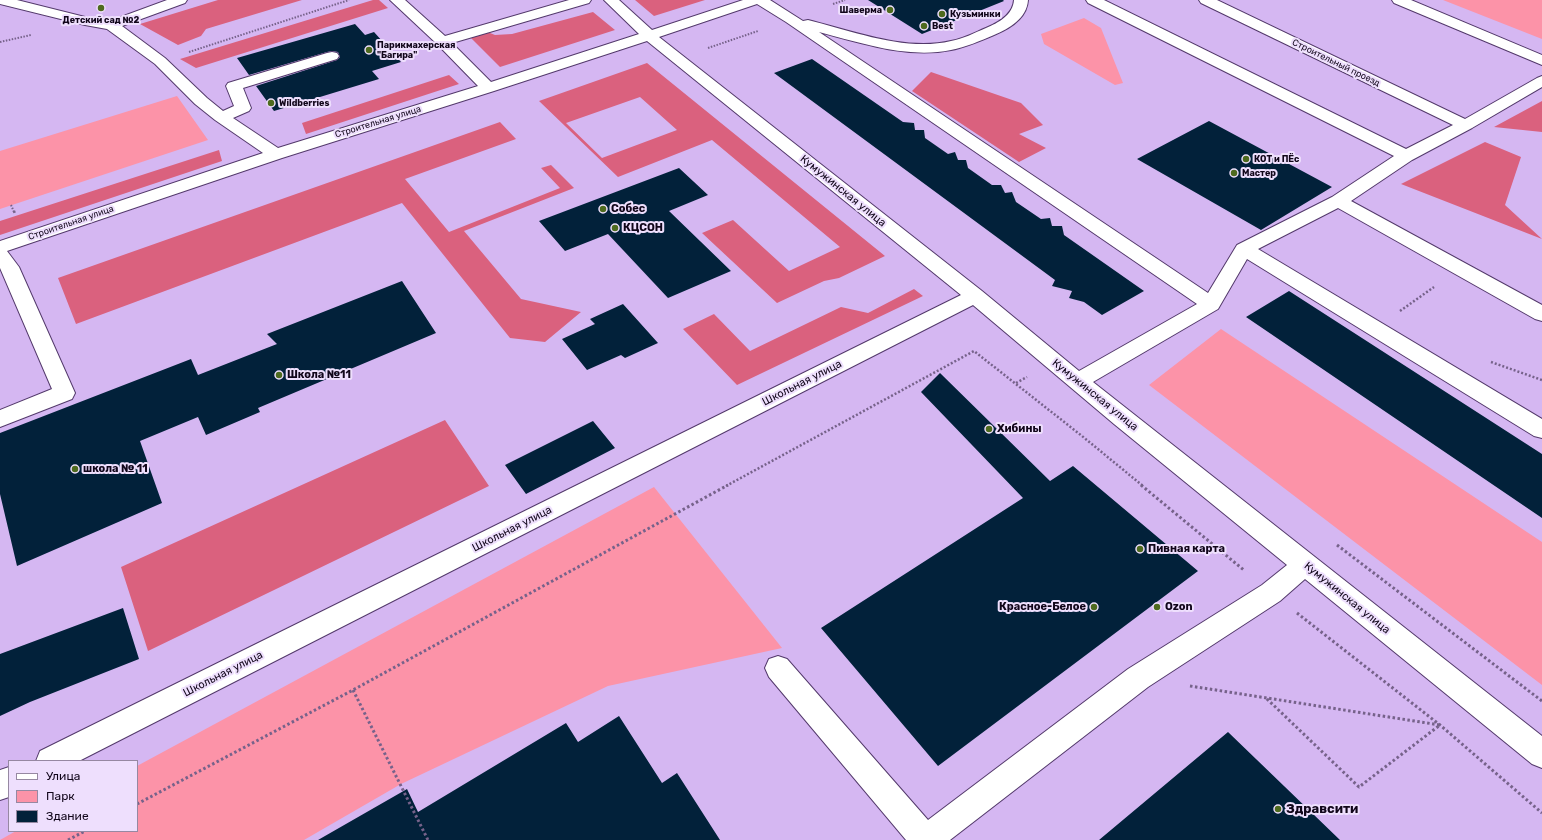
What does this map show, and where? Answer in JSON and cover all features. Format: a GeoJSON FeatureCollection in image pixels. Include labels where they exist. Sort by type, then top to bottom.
{"type":"FeatureCollection","features":[{"type":"Feature","properties":{"kind":"street"},"geometry":{"type":"LineString","coordinates":[[0,0],[85,21],[111,25],[160,61],[201,101],[221,117],[276,154]]}},
{"type":"Feature","properties":{"kind":"street"},"geometry":{"type":"LineString","coordinates":[[111,25],[180,0]]}},
{"type":"Feature","properties":{"kind":"street"},"geometry":{"type":"LineString","coordinates":[[397,0],[442,41],[488,88]]}},
{"type":"Feature","properties":{"kind":"street"},"geometry":{"type":"LineString","coordinates":[[442,41],[584,0]]}},
{"type":"Feature","properties":{"kind":"street","name":"Кумужинская улица"},"geometry":{"type":"LineString","coordinates":[[611,0],[649,35],[975,296],[1078,382],[1305,565],[1542,754]]}},
{"type":"Feature","properties":{"kind":"street"},"geometry":{"type":"LineString","coordinates":[[759,0],[791,19],[1211,304]]}},
{"type":"Feature","properties":{"kind":"street","name":"Строительная улица"},"geometry":{"type":"LineString","coordinates":[[0,247],[276,154],[488,88],[759,0]]}},
{"type":"Feature","properties":{"kind":"street"},"geometry":{"type":"LineString","coordinates":[[791,19],[860,38],[917,49],[946,47],[971,39],[1004,25],[1016,14],[1021,0]]}},
{"type":"Feature","properties":{"kind":"street"},"geometry":{"type":"LineString","coordinates":[[1093,0],[1406,156]]}},
{"type":"Feature","properties":{"kind":"street","name":"Строительный проезд"},"geometry":{"type":"LineString","coordinates":[[1206,0],[1466,125]]}},
{"type":"Feature","properties":{"kind":"street"},"geometry":{"type":"LineString","coordinates":[[1400,0],[1542,60]]}},
{"type":"Feature","properties":{"kind":"street"},"geometry":{"type":"LineString","coordinates":[[221,117],[243,108],[234,86],[332,56]]}},
{"type":"Feature","properties":{"kind":"street"},"geometry":{"type":"LineString","coordinates":[[1078,382],[1211,304],[1244,249],[1338,201],[1406,156],[1466,125],[1542,81]]}},
{"type":"Feature","properties":{"kind":"street"},"geometry":{"type":"LineString","coordinates":[[1338,201],[1542,314]]}},
{"type":"Feature","properties":{"kind":"street"},"geometry":{"type":"LineString","coordinates":[[1244,249],[1542,430]]}},
{"type":"Feature","properties":{"kind":"street"},"geometry":{"type":"LineString","coordinates":[[0,254],[9,267],[64,393],[0,419]]}},
{"type":"Feature","properties":{"kind":"street","name":"Школьная улица"},"geometry":{"type":"LineString","coordinates":[[52,760],[975,296]]}},
{"type":"Feature","properties":{"kind":"street"},"geometry":{"type":"LineString","coordinates":[[778,668],[926,840],[1138,678],[1271,593],[1305,565]]}},
{"type":"Feature","properties":{"kind":"path"},"geometry":{"type":"LineString","coordinates":[[160,61],[349,0]]}},
{"type":"Feature","properties":{"kind":"path"},"geometry":{"type":"LineString","coordinates":[[1376,329],[1459,268]]}},
{"type":"Feature","properties":{"kind":"path"},"geometry":{"type":"LineString","coordinates":[[138,803],[353,690],[974,351],[1082,436],[1271,593],[1440,725],[1542,813]]}},
{"type":"Feature","properties":{"kind":"path"},"geometry":{"type":"LineString","coordinates":[[1138,678],[1440,725]]}},
{"type":"Feature","properties":{"kind":"path"},"geometry":{"type":"LineString","coordinates":[[353,690],[428,840]]}},
{"type":"Feature","properties":{"kind":"path"},"geometry":{"type":"LineString","coordinates":[[1266,698],[1360,787],[1440,725]]}},
{"type":"Feature","properties":{"kind":"path"},"geometry":{"type":"LineString","coordinates":[[68,840],[83,832]]}},
{"type":"Feature","properties":{"kind":"green space"},"geometry":{"type":"Polygon","coordinates":[[[1443,0],[1542,0],[1542,39],[1443,0]]]}},
{"type":"Feature","properties":{"kind":"green space"},"geometry":{"type":"Polygon","coordinates":[[[1084,18],[1101,28],[1123,83],[1115,85],[1044,44],[1041,34],[1084,18]]]}},
{"type":"Feature","properties":{"kind":"green space"},"geometry":{"type":"Polygon","coordinates":[[[177,96],[208,140],[0,209],[0,151],[177,96]]]}},
{"type":"Feature","properties":{"kind":"green space"},"geometry":{"type":"Polygon","coordinates":[[[1221,329],[1542,542],[1542,685],[1149,385],[1221,329]]]}},
{"type":"Feature","properties":{"kind":"green space"},"geometry":{"type":"Polygon","coordinates":[[[654,487],[782,648],[608,686],[401,784],[304,840],[0,840],[14,832],[138,832],[138,765],[654,487]]]}},
{"type":"Feature","properties":{"kind":"shaded area"},"geometry":{"type":"Polygon","coordinates":[[[218,0],[302,0],[206,29],[201,36],[178,45],[140,24],[218,0]]]}},
{"type":"Feature","properties":{"kind":"shaded area"},"geometry":{"type":"Polygon","coordinates":[[[373,0],[379,0],[388,8],[196,68],[180,59],[373,0]]]}},
{"type":"Feature","properties":{"kind":"shaded area"},"geometry":{"type":"Polygon","coordinates":[[[635,0],[705,0],[654,16],[635,0]]]}},
{"type":"Feature","properties":{"kind":"shaded area"},"geometry":{"type":"Polygon","coordinates":[[[593,12],[615,30],[500,67],[469,36],[485,31],[495,35],[512,34],[593,12]]]}},
{"type":"Feature","properties":{"kind":"shaded area"},"geometry":{"type":"Polygon","coordinates":[[[647,63],[885,256],[839,278],[824,281],[777,303],[702,233],[733,220],[789,271],[840,247],[712,140],[618,177],[539,101],[647,63]],[[640,97],[566,123],[602,158],[677,130],[640,97]]]}},
{"type":"Feature","properties":{"kind":"shaded area"},"geometry":{"type":"Polygon","coordinates":[[[931,72],[1021,103],[1043,125],[1019,134],[1046,148],[1019,162],[912,91],[931,72]]]}},
{"type":"Feature","properties":{"kind":"shaded area"},"geometry":{"type":"Polygon","coordinates":[[[449,75],[459,84],[306,134],[302,123],[449,75]]]}},
{"type":"Feature","properties":{"kind":"shaded area"},"geometry":{"type":"Polygon","coordinates":[[[1542,101],[1542,132],[1494,127],[1542,101]]]}},
{"type":"Feature","properties":{"kind":"shaded area"},"geometry":{"type":"Polygon","coordinates":[[[500,122],[516,139],[405,179],[449,232],[560,188],[541,168],[551,165],[574,188],[464,231],[521,299],[581,312],[545,342],[510,338],[402,203],[76,324],[58,278],[500,122]]]}},
{"type":"Feature","properties":{"kind":"shaded area"},"geometry":{"type":"Polygon","coordinates":[[[1485,142],[1521,157],[1505,205],[1542,239],[1401,184],[1485,142]]]}},
{"type":"Feature","properties":{"kind":"shaded area"},"geometry":{"type":"Polygon","coordinates":[[[219,150],[222,161],[0,235],[0,221],[219,150]]]}},
{"type":"Feature","properties":{"kind":"shaded area"},"geometry":{"type":"Polygon","coordinates":[[[914,289],[923,296],[737,385],[683,329],[714,314],[750,351],[841,307],[868,313],[914,289]]]}},
{"type":"Feature","properties":{"kind":"shaded area"},"geometry":{"type":"Polygon","coordinates":[[[445,420],[489,486],[148,651],[121,567],[445,420]]]}},
{"type":"Feature","properties":{"kind":"building","name":"Кузьминки"},"geometry":{"type":"Polygon","coordinates":[[[868,0],[1003,0],[1004,1],[922,34],[868,0]]]}},
{"type":"Feature","properties":{"kind":"building"},"geometry":{"type":"Polygon","coordinates":[[[355,24],[365,35],[374,32],[401,62],[372,71],[379,79],[274,111],[256,86],[337,60],[340,57],[338,52],[327,52],[249,75],[237,58],[355,24]]]}},
{"type":"Feature","properties":{"kind":"building"},"geometry":{"type":"Polygon","coordinates":[[[812,59],[903,122],[914,123],[915,130],[924,130],[925,138],[948,154],[955,152],[958,160],[966,160],[968,168],[992,185],[1001,185],[1005,193],[1012,192],[1016,202],[1041,219],[1050,218],[1052,226],[1062,226],[1064,235],[1144,291],[1102,315],[1084,302],[1069,298],[1072,291],[1052,286],[1055,280],[774,73],[812,59]]]}},
{"type":"Feature","properties":{"kind":"building","name":"Мастер"},"geometry":{"type":"Polygon","coordinates":[[[1209,121],[1332,187],[1261,230],[1137,159],[1209,121]]]}},
{"type":"Feature","properties":{"kind":"building","name":"КЦСОН"},"geometry":{"type":"Polygon","coordinates":[[[679,168],[708,195],[669,211],[731,271],[668,298],[608,234],[565,251],[539,221],[679,168]]]}},
{"type":"Feature","properties":{"kind":"building","name":"школа № 11"},"geometry":{"type":"Polygon","coordinates":[[[402,281],[436,333],[258,408],[260,412],[206,435],[198,417],[140,441],[162,503],[17,566],[0,494],[0,433],[191,359],[198,375],[277,344],[267,334],[402,281]]]}},
{"type":"Feature","properties":{"kind":"building"},"geometry":{"type":"Polygon","coordinates":[[[1289,291],[1542,454],[1542,518],[1246,317],[1289,291]]]}},
{"type":"Feature","properties":{"kind":"building"},"geometry":{"type":"Polygon","coordinates":[[[623,304],[658,343],[625,358],[621,355],[587,370],[562,339],[595,324],[590,319],[623,304]]]}},
{"type":"Feature","properties":{"kind":"building"},"geometry":{"type":"Polygon","coordinates":[[[940,373],[1050,481],[1073,466],[1198,571],[938,766],[821,628],[1023,498],[921,392],[940,373]]]}},
{"type":"Feature","properties":{"kind":"building"},"geometry":{"type":"Polygon","coordinates":[[[593,421],[615,448],[526,494],[505,465],[593,421]]]}},
{"type":"Feature","properties":{"kind":"building"},"geometry":{"type":"Polygon","coordinates":[[[123,608],[139,659],[30,702],[0,716],[0,654],[123,608]]]}},
{"type":"Feature","properties":{"kind":"building"},"geometry":{"type":"Polygon","coordinates":[[[619,716],[662,783],[677,773],[720,840],[318,840],[407,789],[418,812],[566,723],[578,742],[619,716]]]}},
{"type":"Feature","properties":{"kind":"building"},"geometry":{"type":"Polygon","coordinates":[[[1228,732],[1340,840],[1099,840],[1228,732]]]}},
{"type":"Feature","properties":{"kind":"place","name":"Детский сад №2"},"geometry":{"type":"Point","coordinates":[101,8]}},
{"type":"Feature","properties":{"kind":"place","name":"Шаверма"},"geometry":{"type":"Point","coordinates":[890,10]}},
{"type":"Feature","properties":{"kind":"place","name":"Кузьминки"},"geometry":{"type":"Point","coordinates":[942,14]}},
{"type":"Feature","properties":{"kind":"place","name":"Best"},"geometry":{"type":"Point","coordinates":[924,26]}},
{"type":"Feature","properties":{"kind":"place","name":"Парикмахерская \"Багира\""},"geometry":{"type":"Point","coordinates":[369,50]}},
{"type":"Feature","properties":{"kind":"place","name":"Wildberries"},"geometry":{"type":"Point","coordinates":[271,103]}},
{"type":"Feature","properties":{"kind":"place","name":"КОТ и ПЁс"},"geometry":{"type":"Point","coordinates":[1246,159]}},
{"type":"Feature","properties":{"kind":"place","name":"Мастер"},"geometry":{"type":"Point","coordinates":[1234,173]}},
{"type":"Feature","properties":{"kind":"place","name":"Собес"},"geometry":{"type":"Point","coordinates":[603,209]}},
{"type":"Feature","properties":{"kind":"place","name":"КЦСОН"},"geometry":{"type":"Point","coordinates":[615,228]}},
{"type":"Feature","properties":{"kind":"place","name":"Школа №11"},"geometry":{"type":"Point","coordinates":[279,375]}},
{"type":"Feature","properties":{"kind":"place","name":"Хибины"},"geometry":{"type":"Point","coordinates":[989,429]}},
{"type":"Feature","properties":{"kind":"place","name":"школа № 11"},"geometry":{"type":"Point","coordinates":[75,469]}},
{"type":"Feature","properties":{"kind":"place","name":"Пивная карта"},"geometry":{"type":"Point","coordinates":[1140,549]}},
{"type":"Feature","properties":{"kind":"place","name":"Красное-Белое"},"geometry":{"type":"Point","coordinates":[1094,607]}},
{"type":"Feature","properties":{"kind":"place","name":"Ozon"},"geometry":{"type":"Point","coordinates":[1157,607]}},
{"type":"Feature","properties":{"kind":"place","name":"Здравсити"},"geometry":{"type":"Point","coordinates":[1278,809]}}]}
